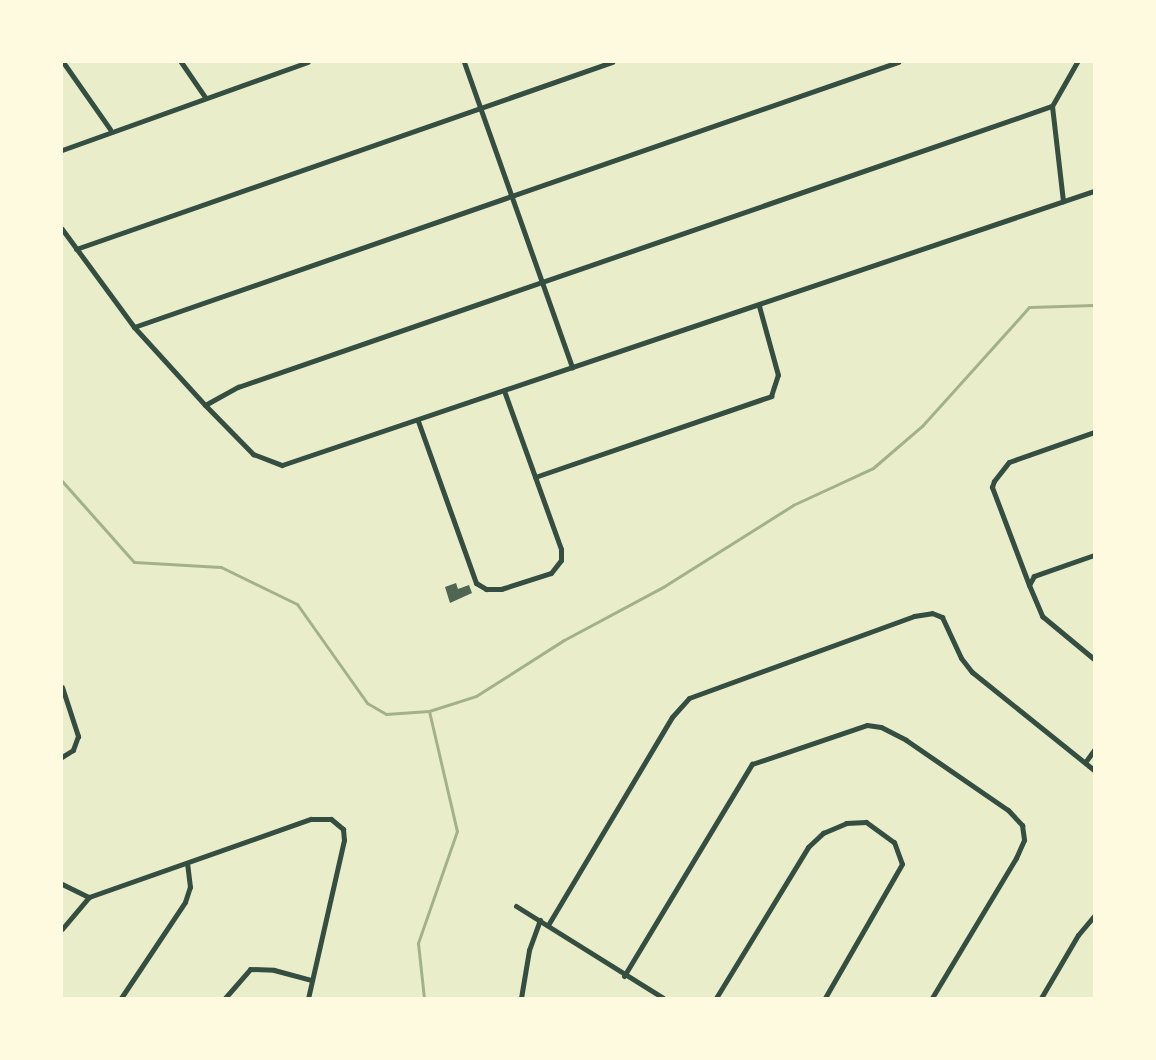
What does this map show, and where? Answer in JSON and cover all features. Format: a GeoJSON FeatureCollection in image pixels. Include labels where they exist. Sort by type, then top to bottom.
{"type":"FeatureCollection","features":[{"type":"Feature","properties":{"kind":"street"},"geometry":{"type":"LineString","coordinates":[[63,62],[110,129]]}},
{"type":"Feature","properties":{"kind":"street"},"geometry":{"type":"LineString","coordinates":[[181,62],[205,97]]}},
{"type":"Feature","properties":{"kind":"street"},"geometry":{"type":"LineString","coordinates":[[62,150],[110,129],[308,62]]}},
{"type":"Feature","properties":{"kind":"street"},"geometry":{"type":"LineString","coordinates":[[464,62],[508,195],[572,368]]}},
{"type":"Feature","properties":{"kind":"street"},"geometry":{"type":"LineString","coordinates":[[76,249],[612,62]]}},
{"type":"Feature","properties":{"kind":"street"},"geometry":{"type":"LineString","coordinates":[[134,327],[508,195],[898,62]]}},
{"type":"Feature","properties":{"kind":"street"},"geometry":{"type":"LineString","coordinates":[[1063,201],[1052,106],[1077,62]]}},
{"type":"Feature","properties":{"kind":"street"},"geometry":{"type":"LineString","coordinates":[[205,405],[238,387],[1052,106]]}},
{"type":"Feature","properties":{"kind":"street"},"geometry":{"type":"LineString","coordinates":[[62,229],[134,327],[205,405],[253,454],[282,465],[759,306],[1095,190]]}},
{"type":"Feature","properties":{"kind":"street"},"geometry":{"type":"LineString","coordinates":[[536,477],[771,396],[778,375],[759,306]]}},
{"type":"Feature","properties":{"kind":"street"},"geometry":{"type":"LineString","coordinates":[[418,421],[470,572],[480,587],[501,590],[551,573],[559,565],[561,549],[504,391]]}},
{"type":"Feature","properties":{"kind":"street"},"geometry":{"type":"LineString","coordinates":[[1095,432],[1009,462],[992,487],[1042,616],[1095,659]]}},
{"type":"Feature","properties":{"kind":"street"},"geometry":{"type":"LineString","coordinates":[[1029,585],[1034,576],[1095,555]]}},
{"type":"Feature","properties":{"kind":"street"},"geometry":{"type":"LineString","coordinates":[[548,925],[672,717],[689,698],[914,616],[932,613],[942,617],[961,658],[972,672],[1086,760],[1095,770]]}},
{"type":"Feature","properties":{"kind":"street"},"geometry":{"type":"LineString","coordinates":[[62,687],[78,736],[73,750],[62,757]]}},
{"type":"Feature","properties":{"kind":"street"},"geometry":{"type":"LineString","coordinates":[[624,975],[745,771],[760,759],[867,725],[881,727],[906,740],[1008,810],[1022,825],[1024,840],[1016,858],[932,999]]}},
{"type":"Feature","properties":{"kind":"street"},"geometry":{"type":"LineString","coordinates":[[1086,760],[1095,750]]}},
{"type":"Feature","properties":{"kind":"street"},"geometry":{"type":"LineString","coordinates":[[62,930],[89,897],[321,817],[338,823],[344,840],[308,999]]}},
{"type":"Feature","properties":{"kind":"street"},"geometry":{"type":"LineString","coordinates":[[716,999],[808,847],[823,833],[846,823],[866,822],[894,842],[902,864],[825,999]]}},
{"type":"Feature","properties":{"kind":"street"},"geometry":{"type":"LineString","coordinates":[[121,999],[185,902],[190,887],[187,864]]}},
{"type":"Feature","properties":{"kind":"street"},"geometry":{"type":"LineString","coordinates":[[62,884],[89,897]]}},
{"type":"Feature","properties":{"kind":"street"},"geometry":{"type":"LineString","coordinates":[[516,906],[663,999]]}},
{"type":"Feature","properties":{"kind":"street"},"geometry":{"type":"LineString","coordinates":[[1041,999],[1078,935],[1095,916]]}},
{"type":"Feature","properties":{"kind":"street"},"geometry":{"type":"LineString","coordinates":[[521,999],[529,950],[540,920]]}},
{"type":"Feature","properties":{"kind":"street"},"geometry":{"type":"LineString","coordinates":[[225,999],[250,969],[274,970],[312,980]]}},
{"type":"Feature","properties":{"kind":"building"},"geometry":{"type":"Polygon","coordinates":[[[456,583],[458,589],[469,585],[472,593],[450,603],[445,587],[456,583]]]}},
{"type":"Feature","properties":{"kind":"waterway"},"geometry":{"type":"LineString","coordinates":[[429,711],[476,696],[564,640],[663,587],[793,505],[873,468],[922,426],[1029,307],[1094,305]]}},
{"type":"Feature","properties":{"kind":"waterway"},"geometry":{"type":"LineString","coordinates":[[62,481],[134,562],[221,567],[297,604],[367,703],[386,714],[429,711],[457,831],[418,943],[424,998]]}}]}
